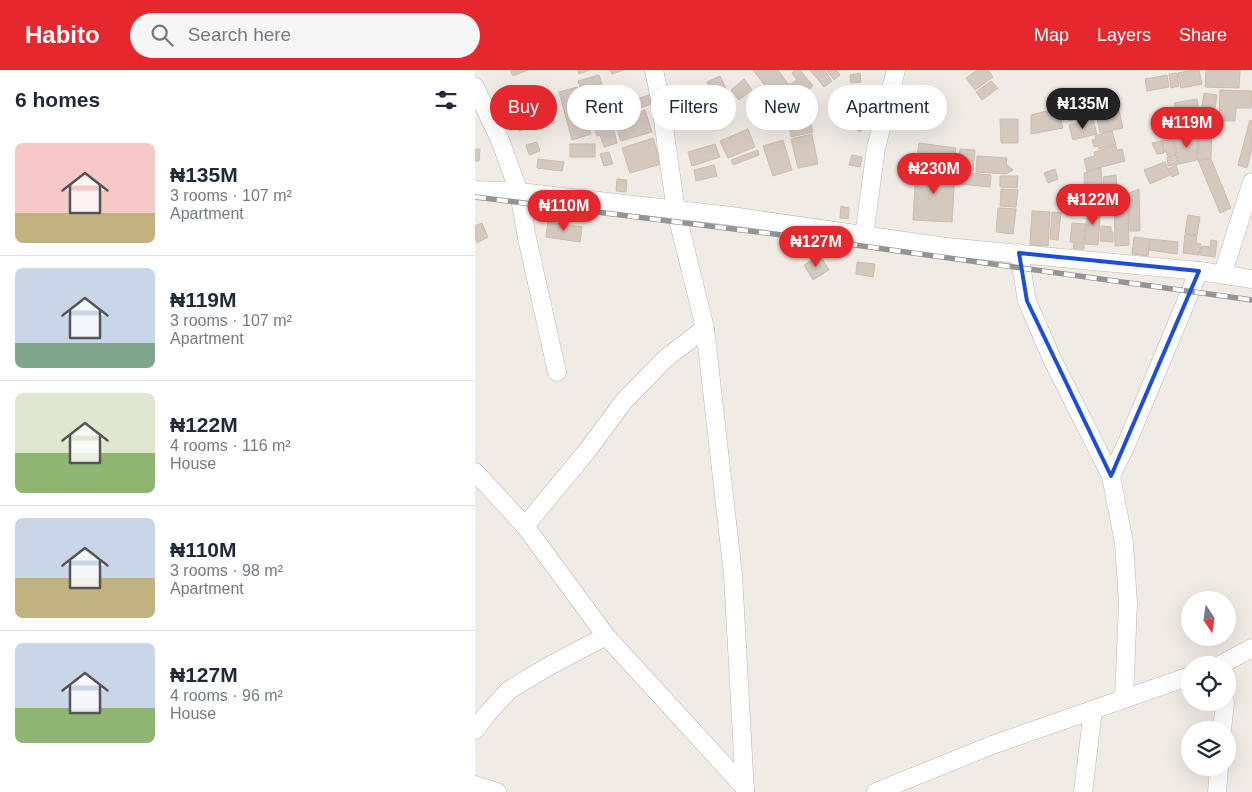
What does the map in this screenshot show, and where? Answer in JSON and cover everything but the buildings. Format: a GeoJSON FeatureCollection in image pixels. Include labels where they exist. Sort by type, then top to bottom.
{"type":"FeatureCollection","features":[{"type":"Feature","properties":{"kind":"street"},"geometry":{"type":"LineString","coordinates":[[654,70],[676,211],[705,328],[733,575],[745,790]]}},
{"type":"Feature","properties":{"kind":"street"},"geometry":{"type":"LineString","coordinates":[[864,236],[876,148],[896,70]]}},
{"type":"Feature","properties":{"kind":"street"},"geometry":{"type":"LineString","coordinates":[[475,87],[500,140],[519,192],[527,238],[557,372]]}},
{"type":"Feature","properties":{"kind":"street"},"geometry":{"type":"LineString","coordinates":[[1223,274],[1252,182]]}},
{"type":"Feature","properties":{"kind":"street"},"geometry":{"type":"LineString","coordinates":[[475,190],[519,192],[731,216],[946,247],[1199,271],[1252,279]]}},
{"type":"Feature","properties":{"kind":"street"},"geometry":{"type":"LineString","coordinates":[[1019,253],[1027,301],[1052,359],[1111,476],[1124,543],[1128,603],[1123,699]]}},
{"type":"Feature","properties":{"kind":"street"},"geometry":{"type":"LineString","coordinates":[[1111,476],[1199,271]]}},
{"type":"Feature","properties":{"kind":"street"},"geometry":{"type":"LineString","coordinates":[[525,526],[587,451],[624,401],[665,359],[705,328]]}},
{"type":"Feature","properties":{"kind":"street"},"geometry":{"type":"LineString","coordinates":[[475,472],[525,526],[606,636],[745,790]]}},
{"type":"Feature","properties":{"kind":"street"},"geometry":{"type":"LineString","coordinates":[[475,730],[509,690],[549,666],[606,636]]}},
{"type":"Feature","properties":{"kind":"street"},"geometry":{"type":"LineString","coordinates":[[1236,659],[1252,648]]}},
{"type":"Feature","properties":{"kind":"street"},"geometry":{"type":"LineString","coordinates":[[876,792],[992,746],[1181,679]]}},
{"type":"Feature","properties":{"kind":"street"},"geometry":{"type":"LineString","coordinates":[[1083,792],[1093,710]]}},
{"type":"Feature","properties":{"kind":"street"},"geometry":{"type":"LineString","coordinates":[[1217,792],[1218,776]]}},
{"type":"Feature","properties":{"kind":"street"},"geometry":{"type":"LineString","coordinates":[[475,785],[497,792]]}},
{"type":"Feature","properties":{"kind":"highlighted area"},"geometry":{"type":"Polygon","coordinates":[[[1019,253],[1199,271],[1111,476],[1027,301],[1019,253]]]}},
{"type":"Feature","properties":{"kind":"railway"},"geometry":{"type":"LineString","coordinates":[[475,197],[790,236],[1252,300]]}}]}
